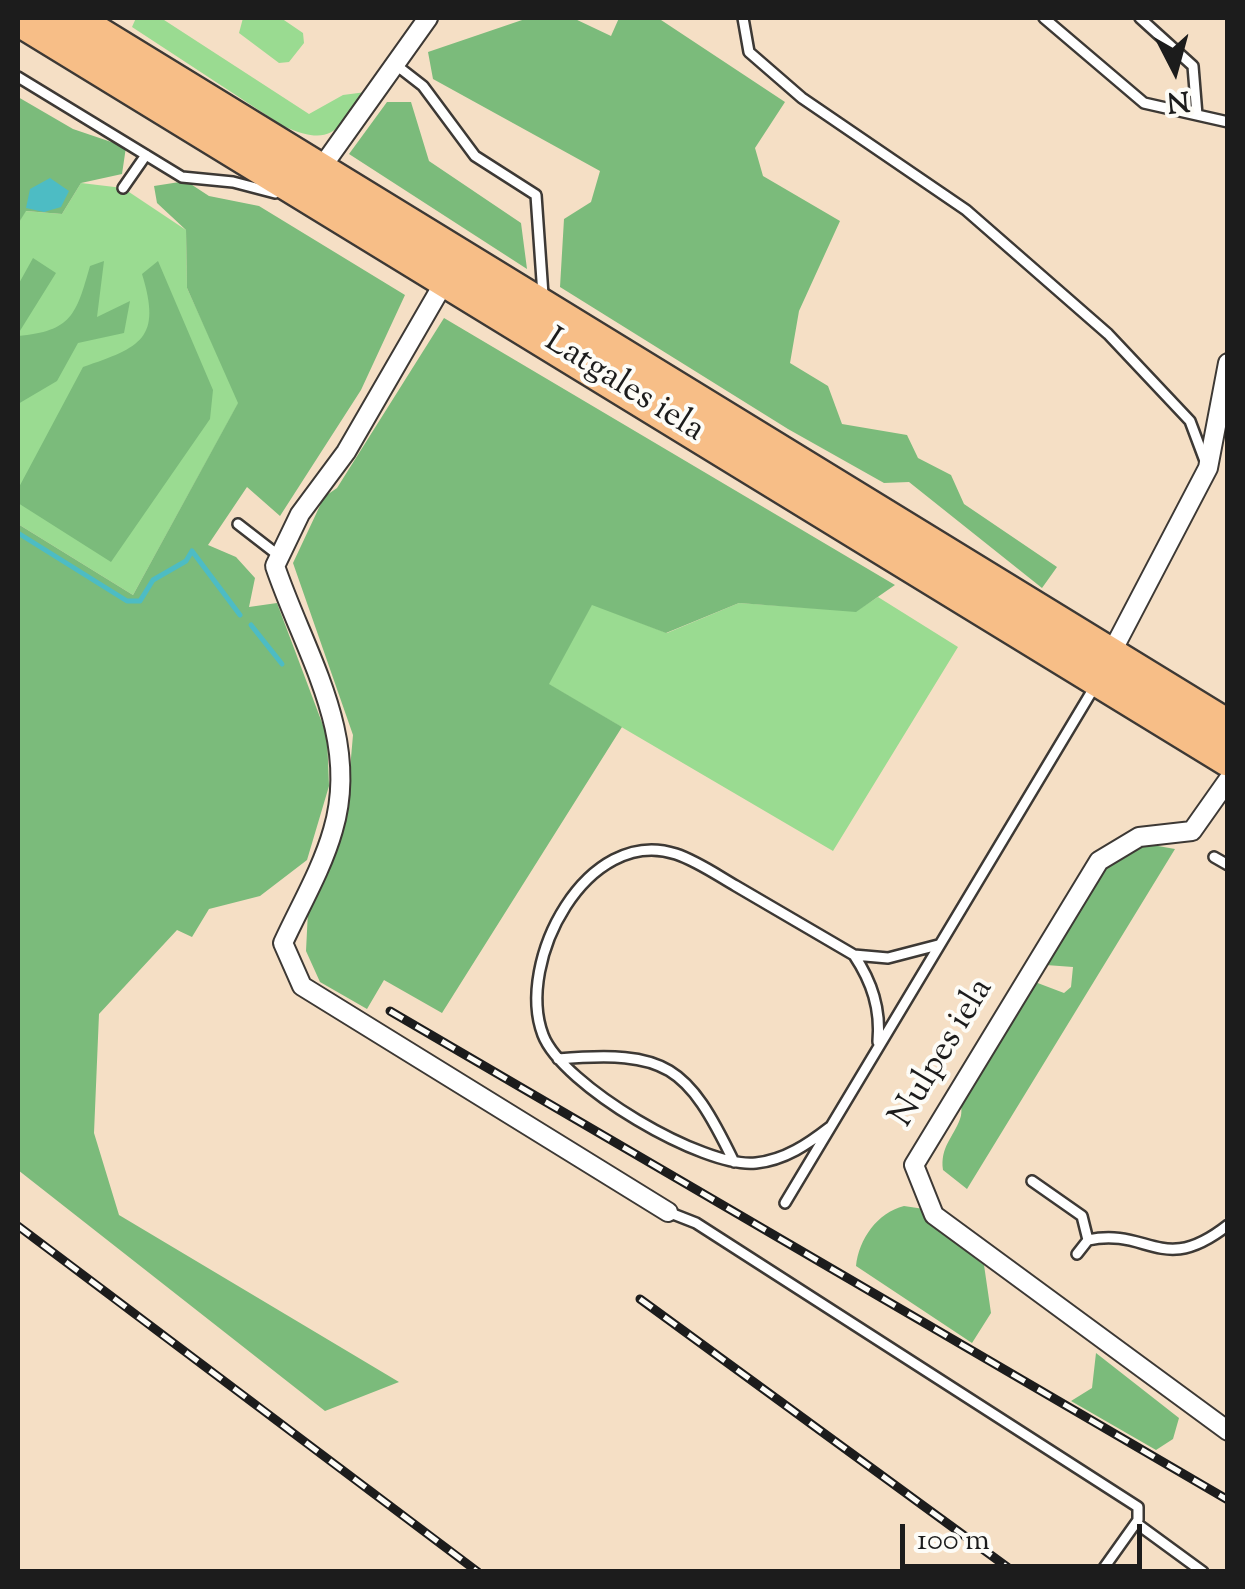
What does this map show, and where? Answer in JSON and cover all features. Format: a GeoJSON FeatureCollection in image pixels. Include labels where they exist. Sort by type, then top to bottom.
{"type":"FeatureCollection","features":[{"type":"Feature","properties":{"kind":"highway","name":"Latgales iela"},"geometry":{"type":"LineString","coordinates":[[45,21],[319,171],[452,268],[1104,668],[1228,728]]}},
{"type":"Feature","properties":{"kind":"highway","name":"Latgales iela"},"geometry":{"type":"LineString","coordinates":[[45,21],[354,231],[452,268],[591,338],[1104,668],[1228,758]]}},
{"type":"Feature","properties":{"kind":"street"},"geometry":{"type":"LineString","coordinates":[[319,171],[428,18]]}},
{"type":"Feature","properties":{"kind":"street"},"geometry":{"type":"LineString","coordinates":[[452,268],[346,452],[300,514],[275,566],[332,707],[342,769],[333,830],[283,942],[302,986],[668,1212]]}},
{"type":"Feature","properties":{"kind":"street"},"geometry":{"type":"LineString","coordinates":[[1104,668],[1208,468],[1228,363]]}},
{"type":"Feature","properties":{"kind":"street","name":"Nulpes iela"},"geometry":{"type":"LineString","coordinates":[[1228,780],[1192,831],[1138,837],[1098,861],[914,1165],[934,1215],[1228,1431]]}},
{"type":"Feature","properties":{"kind":"lane"},"geometry":{"type":"LineString","coordinates":[[743,18],[749,52],[802,98],[966,210],[1108,334],[1190,421],[1208,468]]}},
{"type":"Feature","properties":{"kind":"lane"},"geometry":{"type":"LineString","coordinates":[[1044,18],[1144,103],[1228,122]]}},
{"type":"Feature","properties":{"kind":"lane"},"geometry":{"type":"LineString","coordinates":[[1140,18],[1193,66],[1197,115]]}},
{"type":"Feature","properties":{"kind":"lane","name":"Latgales iela"},"geometry":{"type":"LineString","coordinates":[[393,64],[424,86],[475,156],[536,194],[542,294],[591,338]]}},
{"type":"Feature","properties":{"kind":"lane"},"geometry":{"type":"LineString","coordinates":[[18,77],[182,177],[258,186],[292,202]]}},
{"type":"Feature","properties":{"kind":"lane"},"geometry":{"type":"LineString","coordinates":[[123,188],[146,155]]}},
{"type":"Feature","properties":{"kind":"lane"},"geometry":{"type":"LineString","coordinates":[[238,524],[278,555]]}},
{"type":"Feature","properties":{"kind":"lane"},"geometry":{"type":"LineString","coordinates":[[785,1203],[1104,668]]}},
{"type":"Feature","properties":{"kind":"lane"},"geometry":{"type":"LineString","coordinates":[[830,1127],[800,1149],[774,1159],[734,1162],[713,1158],[606,1102],[573,1078],[543,1036],[537,1008],[540,967],[574,898],[610,860],[630,853],[674,853],[854,955],[888,958],[938,945]]}},
{"type":"Feature","properties":{"kind":"lane"},"geometry":{"type":"LineString","coordinates":[[1214,857],[1228,865]]}},
{"type":"Feature","properties":{"kind":"lane"},"geometry":{"type":"LineString","coordinates":[[854,955],[868,977],[877,1003],[878,1046]]}},
{"type":"Feature","properties":{"kind":"lane"},"geometry":{"type":"LineString","coordinates":[[558,1060],[622,1056],[663,1066],[694,1090],[734,1162]]}},
{"type":"Feature","properties":{"kind":"lane"},"geometry":{"type":"LineString","coordinates":[[1032,1181],[1082,1216],[1088,1240]]}},
{"type":"Feature","properties":{"kind":"lane"},"geometry":{"type":"LineString","coordinates":[[668,1212],[696,1223],[1138,1507],[1136,1523],[1101,1572]]}},
{"type":"Feature","properties":{"kind":"lane"},"geometry":{"type":"LineString","coordinates":[[1077,1254],[1088,1240],[1110,1235],[1172,1252],[1204,1243],[1228,1224]]}},
{"type":"Feature","properties":{"kind":"lane"},"geometry":{"type":"LineString","coordinates":[[1136,1523],[1203,1572]]}},
{"type":"Feature","properties":{"kind":"green space"},"geometry":{"type":"Polygon","coordinates":[[[136,18],[161,18],[309,114],[343,95],[366,92],[332,132],[300,132],[283,126],[132,27],[136,18]]]}},
{"type":"Feature","properties":{"kind":"green space"},"geometry":{"type":"Polygon","coordinates":[[[243,18],[281,18],[303,33],[304,43],[289,62],[279,63],[239,33],[243,18]]]}},
{"type":"Feature","properties":{"kind":"green space"},"geometry":{"type":"Polygon","coordinates":[[[528,18],[573,18],[611,36],[619,18],[658,18],[785,102],[755,148],[763,176],[840,221],[799,311],[790,363],[828,386],[842,424],[907,435],[918,458],[951,475],[964,504],[1057,567],[1042,588],[909,482],[884,483],[788,429],[560,287],[564,219],[591,202],[600,171],[433,79],[428,52],[528,18]]]}},
{"type":"Feature","properties":{"kind":"green space"},"geometry":{"type":"Polygon","coordinates":[[[18,97],[73,129],[126,147],[122,174],[81,183],[62,214],[26,211],[18,224],[18,97]]]}},
{"type":"Feature","properties":{"kind":"green space"},"geometry":{"type":"Polygon","coordinates":[[[387,102],[411,102],[429,161],[521,223],[527,269],[349,154],[387,102]]]}},
{"type":"Feature","properties":{"kind":"green space"},"geometry":{"type":"Polygon","coordinates":[[[186,181],[209,196],[259,206],[405,295],[361,390],[280,516],[247,487],[208,545],[236,557],[255,578],[249,607],[277,603],[327,736],[329,786],[307,860],[260,896],[209,909],[192,937],[177,930],[99,1014],[94,1133],[119,1215],[399,1382],[325,1411],[18,1170],[18,524],[133,595],[238,403],[187,288],[186,230],[157,203],[154,186],[186,181]]]}},
{"type":"Feature","properties":{"kind":"green space"},"geometry":{"type":"Polygon","coordinates":[[[81,183],[123,188],[186,230],[187,288],[239,402],[133,595],[18,524],[18,224],[25,211],[62,214],[81,183]]]}},
{"type":"Feature","properties":{"kind":"green space"},"geometry":{"type":"Polygon","coordinates":[[[33,258],[56,273],[18,334],[18,285],[33,258]]]}},
{"type":"Feature","properties":{"kind":"green space"},"geometry":{"type":"Polygon","coordinates":[[[104,261],[97,317],[130,301],[124,333],[78,343],[57,381],[18,404],[18,336],[61,325],[75,308],[90,266],[104,261]]]}},
{"type":"Feature","properties":{"kind":"green space"},"geometry":{"type":"Polygon","coordinates":[[[158,261],[213,390],[210,419],[111,562],[18,503],[18,489],[83,367],[120,353],[142,337],[149,313],[142,274],[158,261]]]}},
{"type":"Feature","properties":{"kind":"green space"},"geometry":{"type":"Polygon","coordinates":[[[444,318],[895,585],[856,612],[739,603],[666,633],[592,605],[549,684],[622,727],[442,1013],[384,980],[367,1009],[320,982],[306,951],[308,911],[348,792],[353,735],[293,563],[324,497],[337,488],[444,318]]]}},
{"type":"Feature","properties":{"kind":"green space"},"geometry":{"type":"Polygon","coordinates":[[[878,597],[958,647],[833,851],[548,684],[592,604],[667,633],[739,603],[856,611],[878,597]]]}},
{"type":"Feature","properties":{"kind":"green space"},"geometry":{"type":"Polygon","coordinates":[[[1141,843],[1175,849],[967,1189],[943,1170],[943,1162],[960,1119],[968,1082],[1035,982],[1064,993],[1071,987],[1073,967],[1046,965],[1047,953],[1105,862],[1141,843]]]}},
{"type":"Feature","properties":{"kind":"green space"},"geometry":{"type":"Polygon","coordinates":[[[894,1209],[924,1209],[938,1229],[984,1265],[991,1313],[972,1343],[856,1266],[871,1228],[894,1209]]]}},
{"type":"Feature","properties":{"kind":"green space"},"geometry":{"type":"Polygon","coordinates":[[[1096,1353],[1179,1418],[1173,1439],[1156,1450],[1071,1401],[1092,1388],[1096,1353]]]}},
{"type":"Feature","properties":{"kind":"water"},"geometry":{"type":"Polygon","coordinates":[[[50,178],[69,191],[61,207],[44,212],[26,208],[30,189],[50,178]]]}},
{"type":"Feature","properties":{"kind":"waterway"},"geometry":{"type":"LineString","coordinates":[[18,533],[127,601],[140,601],[153,580],[186,561],[192,551],[240,615]]}},
{"type":"Feature","properties":{"kind":"waterway"},"geometry":{"type":"LineString","coordinates":[[251,625],[282,664]]}},
{"type":"Feature","properties":{"kind":"railway"},"geometry":{"type":"LineString","coordinates":[[390,1011],[1228,1500]]}},
{"type":"Feature","properties":{"kind":"railway"},"geometry":{"type":"LineString","coordinates":[[18,1226],[478,1572]]}},
{"type":"Feature","properties":{"kind":"railway"},"geometry":{"type":"LineString","coordinates":[[640,1299],[1014,1572]]}}]}
